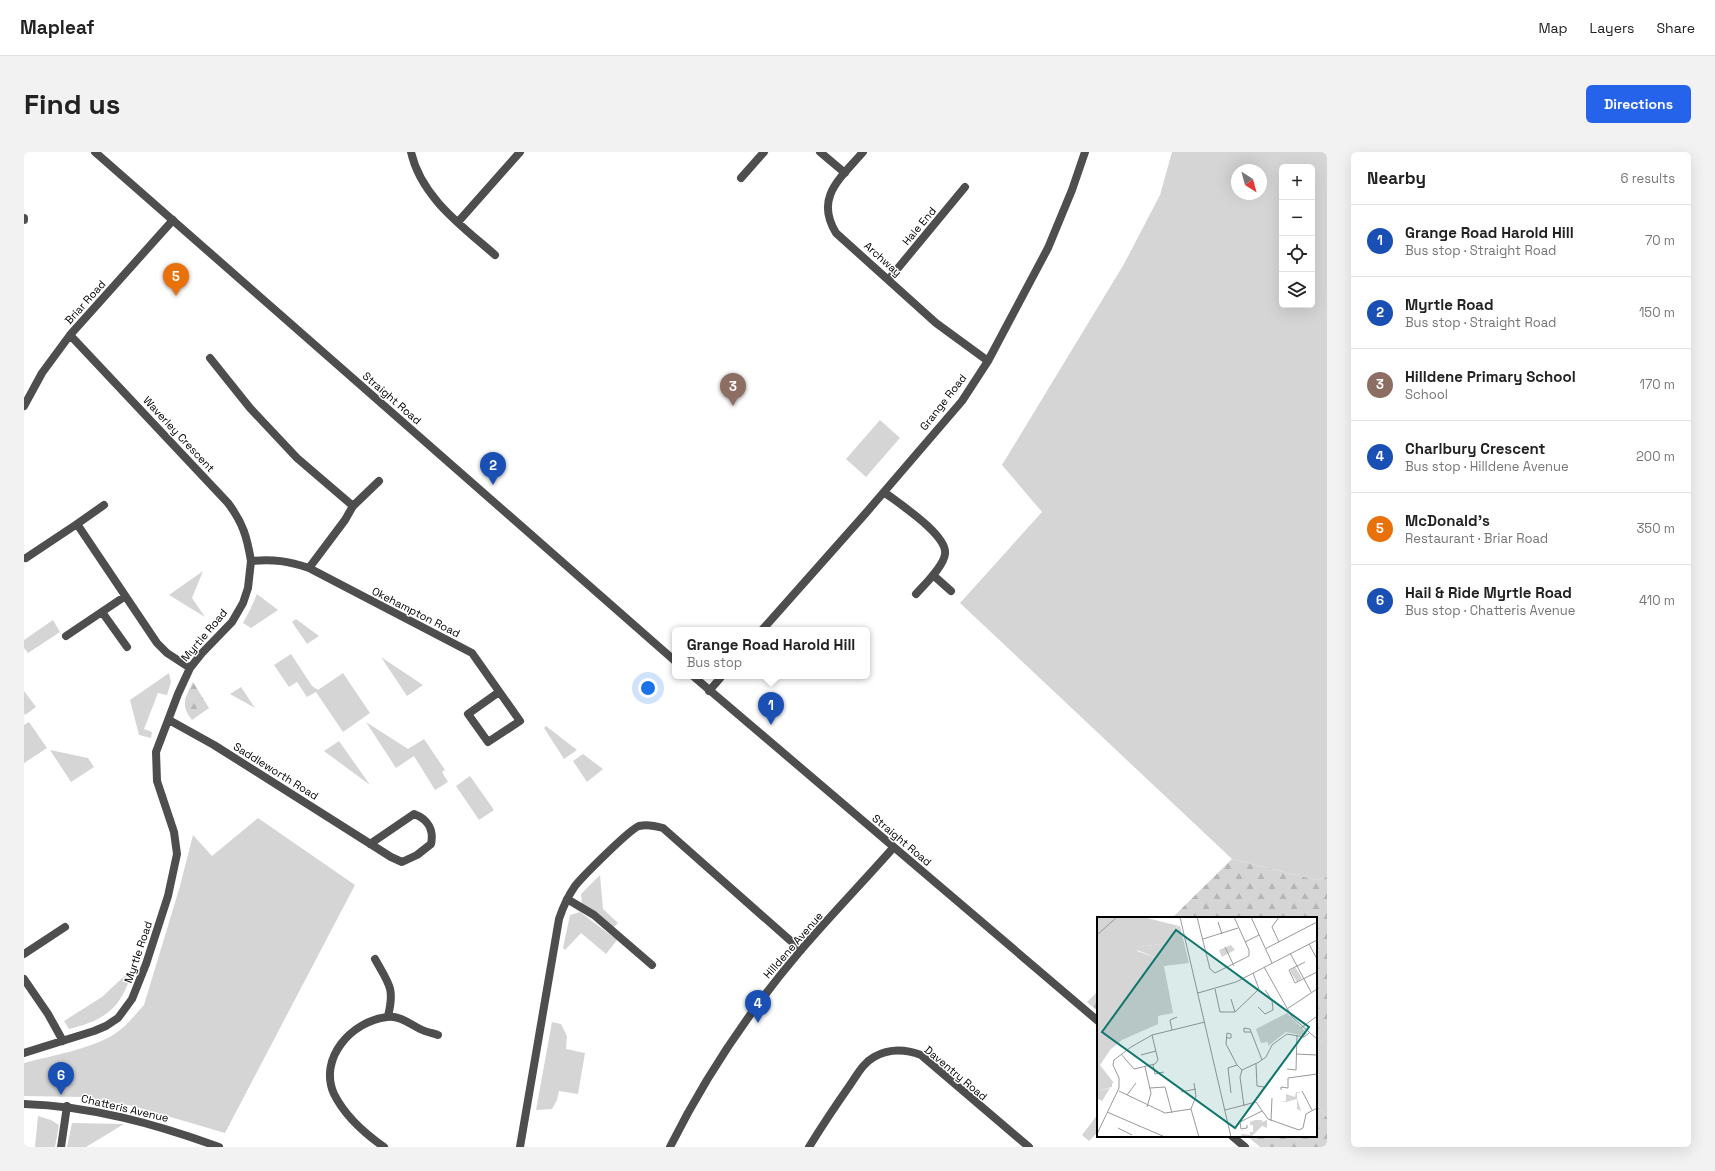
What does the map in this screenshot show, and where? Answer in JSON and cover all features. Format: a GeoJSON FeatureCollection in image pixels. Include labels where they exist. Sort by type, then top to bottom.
{"type":"FeatureCollection","features":[{"type":"Feature","properties":{"kind":"street","name":"Straight Road"},"geometry":{"type":"LineString","coordinates":[[95,152],[672,658]]}},
{"type":"Feature","properties":{"kind":"street"},"geometry":{"type":"LineString","coordinates":[[411,152],[423,181],[432,196],[458,222],[495,255]]}},
{"type":"Feature","properties":{"kind":"street"},"geometry":{"type":"LineString","coordinates":[[458,222],[520,152]]}},
{"type":"Feature","properties":{"kind":"street"},"geometry":{"type":"LineString","coordinates":[[741,178],[764,152]]}},
{"type":"Feature","properties":{"kind":"street"},"geometry":{"type":"LineString","coordinates":[[820,152],[845,173]]}},
{"type":"Feature","properties":{"kind":"street","name":"Archway"},"geometry":{"type":"LineString","coordinates":[[863,152],[832,190],[828,206],[829,221],[836,232],[936,323],[988,361]]}},
{"type":"Feature","properties":{"kind":"street","name":"Grange Road"},"geometry":{"type":"LineString","coordinates":[[765,627],[962,401],[988,361],[1048,248],[1072,190],[1085,152]]}},
{"type":"Feature","properties":{"kind":"street","name":"Hale End"},"geometry":{"type":"LineString","coordinates":[[889,279],[965,187]]}},
{"type":"Feature","properties":{"kind":"street","name":"Briar Road"},"geometry":{"type":"LineString","coordinates":[[24,406],[42,373],[70,335],[172,220]]}},
{"type":"Feature","properties":{"kind":"street","name":"Waverley Crescent"},"geometry":{"type":"LineString","coordinates":[[70,335],[228,503],[239,517],[247,536],[251,561]]}},
{"type":"Feature","properties":{"kind":"street"},"geometry":{"type":"LineString","coordinates":[[210,358],[250,408],[296,458],[353,506]]}},
{"type":"Feature","properties":{"kind":"street"},"geometry":{"type":"LineString","coordinates":[[251,561],[272,559],[309,568],[345,520],[353,506],[379,481]]}},
{"type":"Feature","properties":{"kind":"street"},"geometry":{"type":"LineString","coordinates":[[884,492],[934,531],[943,543],[946,554],[933,575],[916,594]]}},
{"type":"Feature","properties":{"kind":"street"},"geometry":{"type":"LineString","coordinates":[[26,558],[104,505]]}},
{"type":"Feature","properties":{"kind":"street"},"geometry":{"type":"LineString","coordinates":[[77,524],[124,597],[157,643],[167,653],[190,668]]}},
{"type":"Feature","properties":{"kind":"street","name":"Myrtle Road"},"geometry":{"type":"LineString","coordinates":[[24,1053],[94,1031],[118,1018],[132,999],[146,964],[168,896],[177,854],[174,832],[157,781],[156,752],[178,694],[190,668],[202,653],[232,622],[243,603],[248,588],[251,561]]}},
{"type":"Feature","properties":{"kind":"street","name":"Okehampton Road"},"geometry":{"type":"LineString","coordinates":[[309,568],[472,653],[520,721],[488,742],[468,714],[499,692]]}},
{"type":"Feature","properties":{"kind":"street"},"geometry":{"type":"LineString","coordinates":[[933,575],[951,591]]}},
{"type":"Feature","properties":{"kind":"street"},"geometry":{"type":"LineString","coordinates":[[66,636],[124,597]]}},
{"type":"Feature","properties":{"kind":"street"},"geometry":{"type":"LineString","coordinates":[[102,612],[127,647]]}},
{"type":"Feature","properties":{"kind":"street","name":"Straight Road"},"geometry":{"type":"LineString","coordinates":[[696,679],[893,848],[952,895],[1097,1020]]}},
{"type":"Feature","properties":{"kind":"street"},"geometry":{"type":"LineString","coordinates":[[710,691],[720,679]]}},
{"type":"Feature","properties":{"kind":"street","name":"Saddleworth Road"},"geometry":{"type":"LineString","coordinates":[[169,720],[214,745],[380,851],[402,862],[417,855],[431,844],[433,834],[426,821],[420,816],[414,814],[370,844]]}},
{"type":"Feature","properties":{"kind":"street"},"geometry":{"type":"LineString","coordinates":[[520,1147],[559,919],[567,899],[576,886],[626,834],[638,826],[656,826],[663,828],[802,950]]}},
{"type":"Feature","properties":{"kind":"street","name":"Hilldene Avenue"},"geometry":{"type":"LineString","coordinates":[[670,1147],[699,1094],[729,1045],[765,995],[802,950],[893,848]]}},
{"type":"Feature","properties":{"kind":"street"},"geometry":{"type":"LineString","coordinates":[[567,899],[594,915],[652,965]]}},
{"type":"Feature","properties":{"kind":"street"},"geometry":{"type":"LineString","coordinates":[[24,954],[65,927]]}},
{"type":"Feature","properties":{"kind":"street"},"geometry":{"type":"LineString","coordinates":[[375,959],[390,984],[392,993],[388,1016]]}},
{"type":"Feature","properties":{"kind":"street"},"geometry":{"type":"LineString","coordinates":[[25,982],[48,1014],[63,1041]]}},
{"type":"Feature","properties":{"kind":"street"},"geometry":{"type":"LineString","coordinates":[[384,1147],[367,1135],[347,1115],[334,1093],[331,1075],[335,1056],[345,1038],[354,1030],[364,1024],[388,1016],[406,1020],[421,1030],[438,1035]]}},
{"type":"Feature","properties":{"kind":"street","name":"Daventry Road"},"geometry":{"type":"LineString","coordinates":[[809,1147],[864,1065],[873,1058],[897,1050],[909,1050],[922,1055],[1029,1147]]}},
{"type":"Feature","properties":{"kind":"street","name":"Chatteris Avenue"},"geometry":{"type":"LineString","coordinates":[[24,1104],[67,1106],[100,1112],[173,1130],[219,1147]]}},
{"type":"Feature","properties":{"kind":"street"},"geometry":{"type":"LineString","coordinates":[[61,1147],[67,1106]]}},
{"type":"Feature","properties":{"kind":"street"},"geometry":{"type":"LineString","coordinates":[[1233,1137],[1245,1147]]}},
{"type":"Feature","properties":{"kind":"green space"},"geometry":{"type":"Polygon","coordinates":[[[1172,152],[1327,152],[1327,877],[1316,880],[1232,859],[960,603],[1042,512],[1002,465],[1124,264],[1160,195],[1172,152]]]}},
{"type":"Feature","properties":{"kind":"green space"},"geometry":{"type":"Polygon","coordinates":[[[880,420],[900,438],[866,477],[846,459],[880,420]]]}},
{"type":"Feature","properties":{"kind":"green space"},"geometry":{"type":"Polygon","coordinates":[[[203,571],[192,598],[205,617],[169,595],[203,571]]]}},
{"type":"Feature","properties":{"kind":"green space"},"geometry":{"type":"Polygon","coordinates":[[[257,594],[278,610],[251,628],[243,623],[257,594]]]}},
{"type":"Feature","properties":{"kind":"green space"},"geometry":{"type":"Polygon","coordinates":[[[296,619],[319,636],[307,644],[292,622],[296,619]]]}},
{"type":"Feature","properties":{"kind":"green space"},"geometry":{"type":"Polygon","coordinates":[[[53,620],[60,632],[28,653],[24,648],[24,640],[53,620]]]}},
{"type":"Feature","properties":{"kind":"green space"},"geometry":{"type":"Polygon","coordinates":[[[291,654],[312,686],[318,690],[343,673],[370,713],[343,732],[316,692],[307,697],[297,682],[289,687],[274,665],[291,654]]]}},
{"type":"Feature","properties":{"kind":"green space"},"geometry":{"type":"Polygon","coordinates":[[[381,657],[423,685],[407,696],[381,657]]]}},
{"type":"Feature","properties":{"kind":"green space"},"geometry":{"type":"Polygon","coordinates":[[[169,673],[171,682],[167,695],[158,693],[144,729],[152,732],[151,738],[139,735],[130,700],[169,673]]]}},
{"type":"Feature","properties":{"kind":"green space"},"geometry":{"type":"Polygon","coordinates":[[[193,682],[209,708],[192,720],[186,710],[185,701],[193,682]]]}},
{"type":"Feature","properties":{"kind":"green space"},"geometry":{"type":"Polygon","coordinates":[[[241,687],[255,708],[230,694],[241,687]]]}},
{"type":"Feature","properties":{"kind":"green space"},"geometry":{"type":"Polygon","coordinates":[[[24,691],[36,707],[25,715],[24,713],[24,691]]]}},
{"type":"Feature","properties":{"kind":"green space"},"geometry":{"type":"Polygon","coordinates":[[[29,722],[47,748],[24,763],[24,725],[29,722]]]}},
{"type":"Feature","properties":{"kind":"green space"},"geometry":{"type":"Polygon","coordinates":[[[366,722],[408,749],[424,739],[445,770],[442,772],[448,782],[435,790],[414,756],[396,768],[366,722]]]}},
{"type":"Feature","properties":{"kind":"green space"},"geometry":{"type":"Polygon","coordinates":[[[546,726],[577,750],[564,759],[544,728],[546,726]]]}},
{"type":"Feature","properties":{"kind":"green space"},"geometry":{"type":"Polygon","coordinates":[[[339,741],[370,785],[324,751],[339,741]]]}},
{"type":"Feature","properties":{"kind":"green space"},"geometry":{"type":"Polygon","coordinates":[[[50,750],[88,758],[94,767],[71,782],[50,750]]]}},
{"type":"Feature","properties":{"kind":"green space"},"geometry":{"type":"Polygon","coordinates":[[[583,754],[603,769],[587,782],[573,761],[583,754]]]}},
{"type":"Feature","properties":{"kind":"green space"},"geometry":{"type":"Polygon","coordinates":[[[470,776],[494,810],[479,820],[456,786],[470,776]]]}},
{"type":"Feature","properties":{"kind":"green space"},"geometry":{"type":"Polygon","coordinates":[[[258,818],[355,885],[225,1133],[133,1106],[84,1097],[24,1096],[24,1063],[58,1055],[104,1040],[122,1029],[144,1005],[180,886],[193,835],[212,856],[258,818]]]}},
{"type":"Feature","properties":{"kind":"green space"},"geometry":{"type":"Polygon","coordinates":[[[1232,859],[1316,880],[1327,877],[1327,1033],[1317,1049],[1317,917],[1173,917],[1232,859]]]}},
{"type":"Feature","properties":{"kind":"green space"},"geometry":{"type":"Polygon","coordinates":[[[600,875],[603,909],[618,923],[613,928],[582,904],[581,894],[600,875]]]}},
{"type":"Feature","properties":{"kind":"green space"},"geometry":{"type":"Polygon","coordinates":[[[580,912],[617,940],[606,954],[581,933],[565,950],[563,948],[570,915],[580,912]]]}},
{"type":"Feature","properties":{"kind":"green space"},"geometry":{"type":"Polygon","coordinates":[[[133,968],[124,992],[112,1009],[94,1021],[69,1029],[64,1021],[102,997],[133,968]]]}},
{"type":"Feature","properties":{"kind":"green space"},"geometry":{"type":"Polygon","coordinates":[[[1097,992],[1097,1010],[1087,1002],[1097,992]]]}},
{"type":"Feature","properties":{"kind":"green space"},"geometry":{"type":"Polygon","coordinates":[[[552,1022],[561,1024],[567,1036],[566,1049],[585,1053],[578,1094],[559,1091],[557,1100],[552,1109],[536,1110],[552,1022]]]}},
{"type":"Feature","properties":{"kind":"green space"},"geometry":{"type":"Polygon","coordinates":[[[1327,1033],[1327,1117],[1317,1104],[1317,1049],[1327,1033]]]}},
{"type":"Feature","properties":{"kind":"green space"},"geometry":{"type":"Polygon","coordinates":[[[1317,1104],[1327,1117],[1327,1147],[1260,1147],[1248,1137],[1317,1137],[1317,1104]]]}},
{"type":"Feature","properties":{"kind":"green space"},"geometry":{"type":"Polygon","coordinates":[[[1097,1115],[1097,1134],[1089,1141],[1082,1135],[1097,1115]]]}},
{"type":"Feature","properties":{"kind":"green space"},"geometry":{"type":"Polygon","coordinates":[[[38,1116],[51,1120],[59,1125],[55,1147],[35,1147],[38,1116]]]}},
{"type":"Feature","properties":{"kind":"green space"},"geometry":{"type":"Polygon","coordinates":[[[72,1123],[124,1124],[86,1147],[67,1147],[72,1123]]]}},
{"type":"Feature","properties":{"kind":"place","name":"McDonald's"},"geometry":{"type":"Point","coordinates":[176,296]}},
{"type":"Feature","properties":{"kind":"place","name":"Hilldene Primary School"},"geometry":{"type":"Point","coordinates":[733,406]}},
{"type":"Feature","properties":{"kind":"place","name":"Myrtle Road"},"geometry":{"type":"Point","coordinates":[493,485]}},
{"type":"Feature","properties":{"kind":"place","name":"Grange Road Harold Hill"},"geometry":{"type":"Point","coordinates":[771,725]}},
{"type":"Feature","properties":{"kind":"place","name":"Charlbury Crescent"},"geometry":{"type":"Point","coordinates":[758,1023]}},
{"type":"Feature","properties":{"kind":"place","name":"Hail & Ride Myrtle Road"},"geometry":{"type":"Point","coordinates":[61,1095]}}]}
